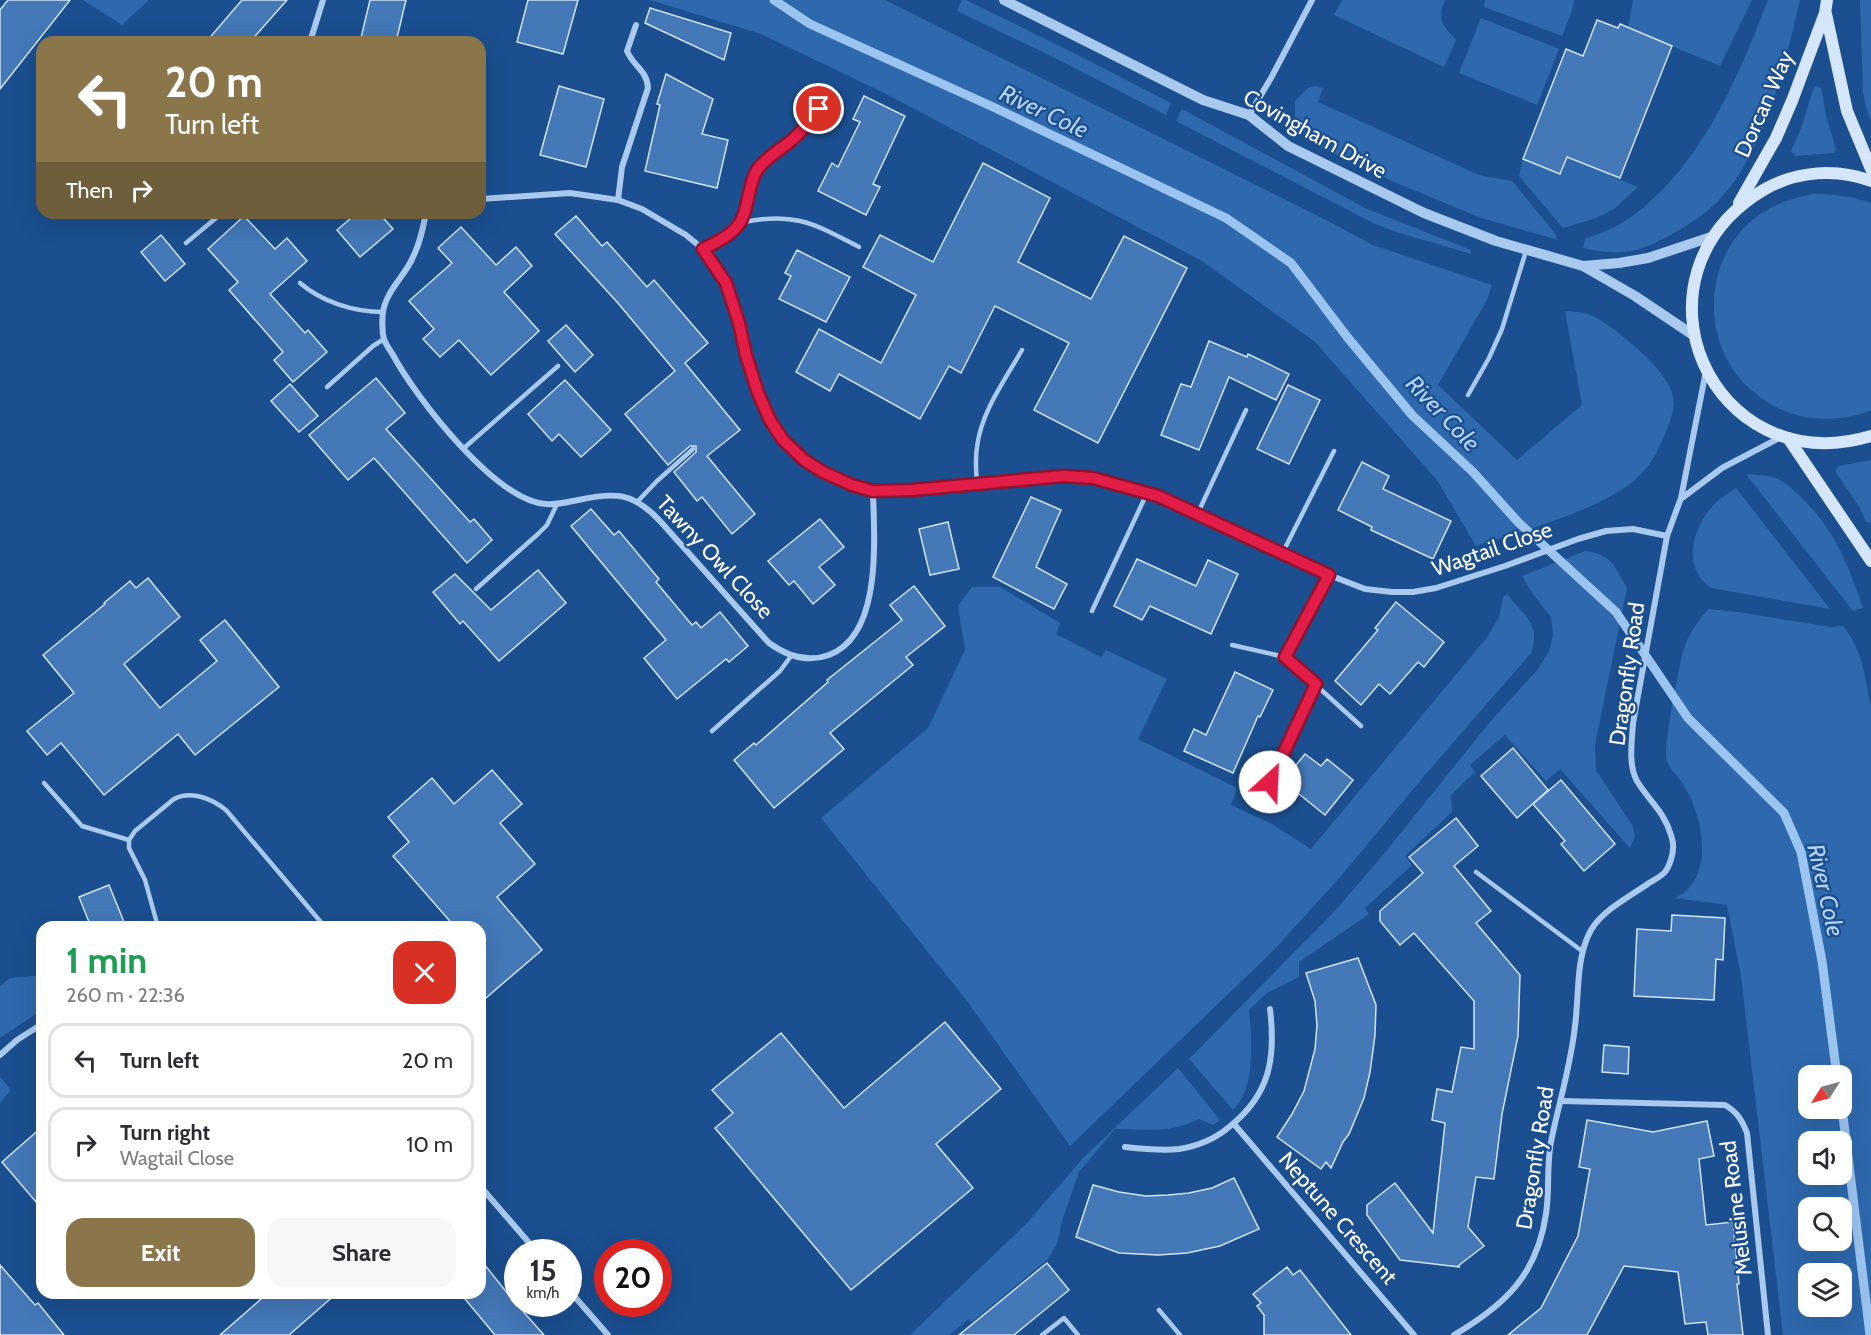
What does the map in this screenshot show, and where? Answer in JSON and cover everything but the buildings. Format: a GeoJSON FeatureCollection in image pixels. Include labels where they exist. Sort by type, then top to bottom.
{"type":"FeatureCollection","features":[{"type":"Feature","properties":{"kind":"main road","name":"Dorcan Way"},"geometry":{"type":"LineString","coordinates":[[1826,6],[1847,111],[1871,169]]}},
{"type":"Feature","properties":{"kind":"main road","name":"Dorcan Way"},"geometry":{"type":"LineString","coordinates":[[1735,210],[1780,129],[1826,6]]}},
{"type":"Feature","properties":{"kind":"main road"},"geometry":{"type":"LineString","coordinates":[[1871,181],[1838,173],[1810,174],[1773,184],[1748,199],[1735,210],[1705,250],[1694,280],[1692,297],[1694,335],[1706,370],[1714,385],[1734,408],[1765,429],[1785,437],[1824,443],[1849,442],[1871,436]]}},
{"type":"Feature","properties":{"kind":"main road"},"geometry":{"type":"LineString","coordinates":[[1785,437],[1825,490],[1871,561]]}},
{"type":"Feature","properties":{"kind":"street"},"geometry":{"type":"LineString","coordinates":[[312,36],[323,0]]}},
{"type":"Feature","properties":{"kind":"street","name":"Covingham Drive"},"geometry":{"type":"LineString","coordinates":[[1004,0],[1018,3],[1203,100],[1249,115],[1288,146],[1405,205],[1466,230],[1583,266],[1635,296],[1694,335]]}},
{"type":"Feature","properties":{"kind":"street"},"geometry":{"type":"LineString","coordinates":[[1249,115],[1312,0]]}},
{"type":"Feature","properties":{"kind":"street"},"geometry":{"type":"LineString","coordinates":[[618,200],[622,167],[648,88],[648,78],[629,57],[627,51],[636,25]]}},
{"type":"Feature","properties":{"kind":"street","name":"Wagtail Close"},"geometry":{"type":"LineString","coordinates":[[486,199],[570,194],[618,200],[642,209],[686,235],[703,249],[726,283],[758,393],[770,420],[783,440],[804,460],[823,472],[852,485],[873,491],[912,490],[1063,476],[1093,478],[1147,493],[1365,589],[1392,592],[1413,592],[1437,588],[1516,563],[1578,538],[1606,531],[1633,529],[1667,536]]}},
{"type":"Feature","properties":{"kind":"street","name":"Tawny Owl Close"},"geometry":{"type":"LineString","coordinates":[[424,219],[413,258],[388,296],[383,312],[384,339],[403,375],[421,400],[482,467],[519,495],[539,503],[557,504],[602,495],[628,497],[638,501],[648,508],[769,643],[790,656]]}},
{"type":"Feature","properties":{"kind":"street","name":"Covingham Drive"},"geometry":{"type":"LineString","coordinates":[[1583,266],[1648,258],[1714,236]]}},
{"type":"Feature","properties":{"kind":"street","name":"Dragonfly Road"},"geometry":{"type":"LineString","coordinates":[[1454,1335],[1482,1318],[1526,1274],[1542,1234],[1546,1213],[1551,1137],[1561,1101],[1575,1026],[1582,951],[1595,924],[1608,911],[1665,872],[1674,846],[1667,822],[1637,780],[1631,747],[1633,723],[1667,536],[1682,498],[1706,370]]}},
{"type":"Feature","properties":{"kind":"street"},"geometry":{"type":"LineString","coordinates":[[1682,498],[1722,468],[1785,437]]}},
{"type":"Feature","properties":{"kind":"street"},"geometry":{"type":"LineString","coordinates":[[790,656],[813,658],[834,653],[858,630],[873,572],[873,491]]}},
{"type":"Feature","properties":{"kind":"street"},"geometry":{"type":"LineString","coordinates":[[1285,657],[1329,575]]}},
{"type":"Feature","properties":{"kind":"street"},"geometry":{"type":"LineString","coordinates":[[1125,1147],[1155,1150],[1180,1149],[1202,1143],[1220,1135],[1249,1110],[1260,1095],[1268,1076],[1272,1052],[1270,1009]]}},
{"type":"Feature","properties":{"kind":"street"},"geometry":{"type":"LineString","coordinates":[[0,1055],[36,1028]]}},
{"type":"Feature","properties":{"kind":"street","name":"Melusine Road"},"geometry":{"type":"LineString","coordinates":[[1561,1101],[1725,1105],[1734,1111],[1742,1121],[1747,1133],[1768,1335]]}},
{"type":"Feature","properties":{"kind":"street","name":"Neptune Crescent"},"geometry":{"type":"LineString","coordinates":[[1234,1124],[1414,1335]]}},
{"type":"Feature","properties":{"kind":"street"},"geometry":{"type":"LineString","coordinates":[[486,1193],[526,1239]]}},
{"type":"Feature","properties":{"kind":"street"},"geometry":{"type":"LineString","coordinates":[[582,1305],[608,1335]]}},
{"type":"Feature","properties":{"kind":"lane"},"geometry":{"type":"LineString","coordinates":[[703,249],[732,232],[740,223],[757,170],[766,160],[793,140],[810,122],[827,98]]}},
{"type":"Feature","properties":{"kind":"lane"},"geometry":{"type":"LineString","coordinates":[[740,223],[775,218],[808,222],[859,247]]}},
{"type":"Feature","properties":{"kind":"lane"},"geometry":{"type":"LineString","coordinates":[[186,243],[215,219]]}},
{"type":"Feature","properties":{"kind":"lane"},"geometry":{"type":"LineString","coordinates":[[1468,395],[1502,329],[1526,250]]}},
{"type":"Feature","properties":{"kind":"lane"},"geometry":{"type":"LineString","coordinates":[[300,283],[319,296],[348,307],[366,312],[383,312]]}},
{"type":"Feature","properties":{"kind":"lane"},"geometry":{"type":"LineString","coordinates":[[327,387],[384,339]]}},
{"type":"Feature","properties":{"kind":"lane"},"geometry":{"type":"LineString","coordinates":[[977,484],[977,445],[982,426],[1022,350]]}},
{"type":"Feature","properties":{"kind":"lane"},"geometry":{"type":"LineString","coordinates":[[464,448],[558,366]]}},
{"type":"Feature","properties":{"kind":"lane"},"geometry":{"type":"LineString","coordinates":[[1197,515],[1246,410]]}},
{"type":"Feature","properties":{"kind":"lane"},"geometry":{"type":"LineString","coordinates":[[638,501],[693,449]]}},
{"type":"Feature","properties":{"kind":"lane"},"geometry":{"type":"LineString","coordinates":[[1282,554],[1334,451]]}},
{"type":"Feature","properties":{"kind":"lane"},"geometry":{"type":"LineString","coordinates":[[1092,611],[1147,493]]}},
{"type":"Feature","properties":{"kind":"lane"},"geometry":{"type":"LineString","coordinates":[[476,589],[547,525],[557,504]]}},
{"type":"Feature","properties":{"kind":"lane"},"geometry":{"type":"LineString","coordinates":[[1232,645],[1285,657],[1361,726]]}},
{"type":"Feature","properties":{"kind":"lane"},"geometry":{"type":"LineString","coordinates":[[711,731],[780,671],[790,656]]}},
{"type":"Feature","properties":{"kind":"lane"},"geometry":{"type":"LineString","coordinates":[[1270,782],[1316,684]]}},
{"type":"Feature","properties":{"kind":"lane"},"geometry":{"type":"LineString","coordinates":[[44,783],[82,826],[129,840]]}},
{"type":"Feature","properties":{"kind":"lane"},"geometry":{"type":"LineString","coordinates":[[156,921],[145,880],[129,848],[129,840],[135,831],[154,814],[181,795],[204,798],[216,802],[226,810],[320,921]]}},
{"type":"Feature","properties":{"kind":"lane"},"geometry":{"type":"LineString","coordinates":[[1476,872],[1582,951]]}},
{"type":"Feature","properties":{"kind":"lane"},"geometry":{"type":"LineString","coordinates":[[1159,1310],[1180,1335]]}},
{"type":"Feature","properties":{"kind":"lane"},"geometry":{"type":"LineString","coordinates":[[1042,1335],[1064,1318],[1078,1335]]}},
{"type":"Feature","properties":{"kind":"shaded area"},"geometry":{"type":"Polygon","coordinates":[[[83,0],[149,0],[122,25],[83,0]]]}},
{"type":"Feature","properties":{"kind":"shaded area"},"geometry":{"type":"Polygon","coordinates":[[[650,0],[885,0],[1373,245],[1492,285],[1487,300],[1438,385],[1517,460],[1582,405],[1565,311],[1588,314],[1604,322],[1634,345],[1656,367],[1668,384],[1673,399],[1672,414],[1665,434],[1646,469],[1627,486],[1609,497],[1564,517],[1476,546],[1437,480],[1315,342],[1202,261],[884,93],[761,34],[650,0]]]}},
{"type":"Feature","properties":{"kind":"shaded area"},"geometry":{"type":"Polygon","coordinates":[[[962,0],[1078,55],[1171,103],[1166,115],[957,11],[962,0]]]}},
{"type":"Feature","properties":{"kind":"shaded area"},"geometry":{"type":"Polygon","coordinates":[[[1342,0],[1445,0],[1441,18],[1456,40],[1444,67],[1334,15],[1342,0]]]}},
{"type":"Feature","properties":{"kind":"shaded area"},"geometry":{"type":"Polygon","coordinates":[[[1485,0],[1574,0],[1562,36],[1484,7],[1485,0]]]}},
{"type":"Feature","properties":{"kind":"shaded area"},"geometry":{"type":"Polygon","coordinates":[[[1633,0],[1752,0],[1720,66],[1628,28],[1633,0]]]}},
{"type":"Feature","properties":{"kind":"shaded area"},"geometry":{"type":"Polygon","coordinates":[[[1768,0],[1800,0],[1771,106],[1749,158],[1734,181],[1718,201],[1703,214],[1680,230],[1650,245],[1620,252],[1583,248],[1585,239],[1609,230],[1631,217],[1656,197],[1678,173],[1697,147],[1730,90],[1768,0]]]}},
{"type":"Feature","properties":{"kind":"shaded area"},"geometry":{"type":"Polygon","coordinates":[[[1860,0],[1871,0],[1871,121],[1863,93],[1860,0]]]}},
{"type":"Feature","properties":{"kind":"shaded area"},"geometry":{"type":"Polygon","coordinates":[[[1481,18],[1559,49],[1537,105],[1459,73],[1481,18]]]}},
{"type":"Feature","properties":{"kind":"shaded area"},"geometry":{"type":"Polygon","coordinates":[[[1315,86],[1323,88],[1318,102],[1479,175],[1512,181],[1558,240],[1481,218],[1392,181],[1306,140],[1295,121],[1295,101],[1308,88],[1315,86]]]}},
{"type":"Feature","properties":{"kind":"shaded area"},"geometry":{"type":"Polygon","coordinates":[[[1816,86],[1821,88],[1826,116],[1836,149],[1834,153],[1795,156],[1791,151],[1816,86]]]}},
{"type":"Feature","properties":{"kind":"shaded area"},"geometry":{"type":"Polygon","coordinates":[[[1182,109],[1365,208],[1471,250],[1471,254],[1375,224],[1176,121],[1182,109]]]}},
{"type":"Feature","properties":{"kind":"shaded area"},"geometry":{"type":"Polygon","coordinates":[[[1567,157],[1638,187],[1614,209],[1596,218],[1563,228],[1519,176],[1523,159],[1560,174],[1567,157]]]}},
{"type":"Feature","properties":{"kind":"shaded area"},"geometry":{"type":"Polygon","coordinates":[[[1813,194],[1842,196],[1871,203],[1871,410],[1842,418],[1805,417],[1775,407],[1761,398],[1737,374],[1724,353],[1716,328],[1714,303],[1717,278],[1726,254],[1740,233],[1759,215],[1772,207],[1813,194]]]}},
{"type":"Feature","properties":{"kind":"shaded area"},"geometry":{"type":"Polygon","coordinates":[[[1871,460],[1871,522],[1869,523],[1866,522],[1860,508],[1835,471],[1839,466],[1871,460]]]}},
{"type":"Feature","properties":{"kind":"shaded area"},"geometry":{"type":"Polygon","coordinates":[[[1746,474],[1778,479],[1807,503],[1826,527],[1841,552],[1863,608],[1853,611],[1746,474]]]}},
{"type":"Feature","properties":{"kind":"shaded area"},"geometry":{"type":"Polygon","coordinates":[[[1736,488],[1830,609],[1711,588],[1702,580],[1693,561],[1698,528],[1713,506],[1736,488]]]}},
{"type":"Feature","properties":{"kind":"shaded area"},"geometry":{"type":"Polygon","coordinates":[[[1585,551],[1602,555],[1612,563],[1627,588],[1595,745],[1596,770],[1632,825],[1635,836],[1630,848],[1560,769],[1546,781],[1505,735],[1470,765],[1475,772],[1451,795],[1452,812],[1405,856],[1412,865],[1365,908],[1369,914],[1299,962],[1299,977],[1267,993],[1249,1010],[1251,1063],[1249,1076],[1246,1089],[1233,1110],[1189,1059],[1332,914],[1383,855],[1489,723],[1538,669],[1549,651],[1553,636],[1551,617],[1522,576],[1585,551]]]}},
{"type":"Feature","properties":{"kind":"shaded area"},"geometry":{"type":"Polygon","coordinates":[[[972,587],[1000,587],[1060,623],[1056,634],[1101,657],[1106,650],[1167,679],[1138,739],[1237,788],[1231,805],[1272,824],[1311,849],[1488,636],[1499,617],[1503,598],[1507,594],[1529,620],[1534,634],[1531,653],[1341,876],[1274,950],[1070,1146],[967,1001],[821,818],[928,728],[965,650],[958,606],[972,587]]]}},
{"type":"Feature","properties":{"kind":"shaded area"},"geometry":{"type":"Polygon","coordinates":[[[1709,609],[1830,627],[1843,626],[1855,644],[1865,676],[1871,708],[1871,1335],[1783,1335],[1741,976],[1727,905],[1674,898],[1685,892],[1694,881],[1702,855],[1702,840],[1696,811],[1683,784],[1667,761],[1666,754],[1683,652],[1697,623],[1709,609]]]}},
{"type":"Feature","properties":{"kind":"shaded area"},"geometry":{"type":"Polygon","coordinates":[[[36,976],[36,1014],[0,1038],[0,986],[10,978],[36,976]]]}},
{"type":"Feature","properties":{"kind":"shaded area"},"geometry":{"type":"Polygon","coordinates":[[[1178,1068],[1220,1120],[1213,1125],[1199,1119],[1168,1129],[1115,1129],[1079,1172],[1057,1243],[1048,1259],[972,1322],[969,1319],[949,1335],[910,1335],[1027,1223],[1083,1158],[1178,1068]]]}},
{"type":"Feature","properties":{"kind":"shaded area"},"geometry":{"type":"Polygon","coordinates":[[[0,1077],[11,1090],[0,1103],[0,1077]]]}},
{"type":"Feature","properties":{"kind":"waterway","name":"River Cole"},"geometry":{"type":"LineString","coordinates":[[774,0],[810,24],[991,106],[1226,218],[1291,263],[1348,338],[1412,415],[1473,472],[1518,522],[1616,612],[1688,718],[1784,813],[1801,852],[1822,961],[1836,1065]]}},
{"type":"Feature","properties":{"kind":"waterway","name":"River Cole"},"geometry":{"type":"LineString","coordinates":[[1843,1119],[1870,1335]]}},
{"type":"Feature","properties":{"kind":"route"},"geometry":{"type":"LineString","coordinates":[[819,109],[793,140],[766,160],[757,170],[738,225],[732,232],[703,249],[726,283],[758,393],[770,420],[783,440],[804,460],[823,472],[852,485],[873,491],[912,490],[1063,476],[1093,478],[1158,496],[1329,575],[1285,657],[1316,684],[1270,782]]}}]}
